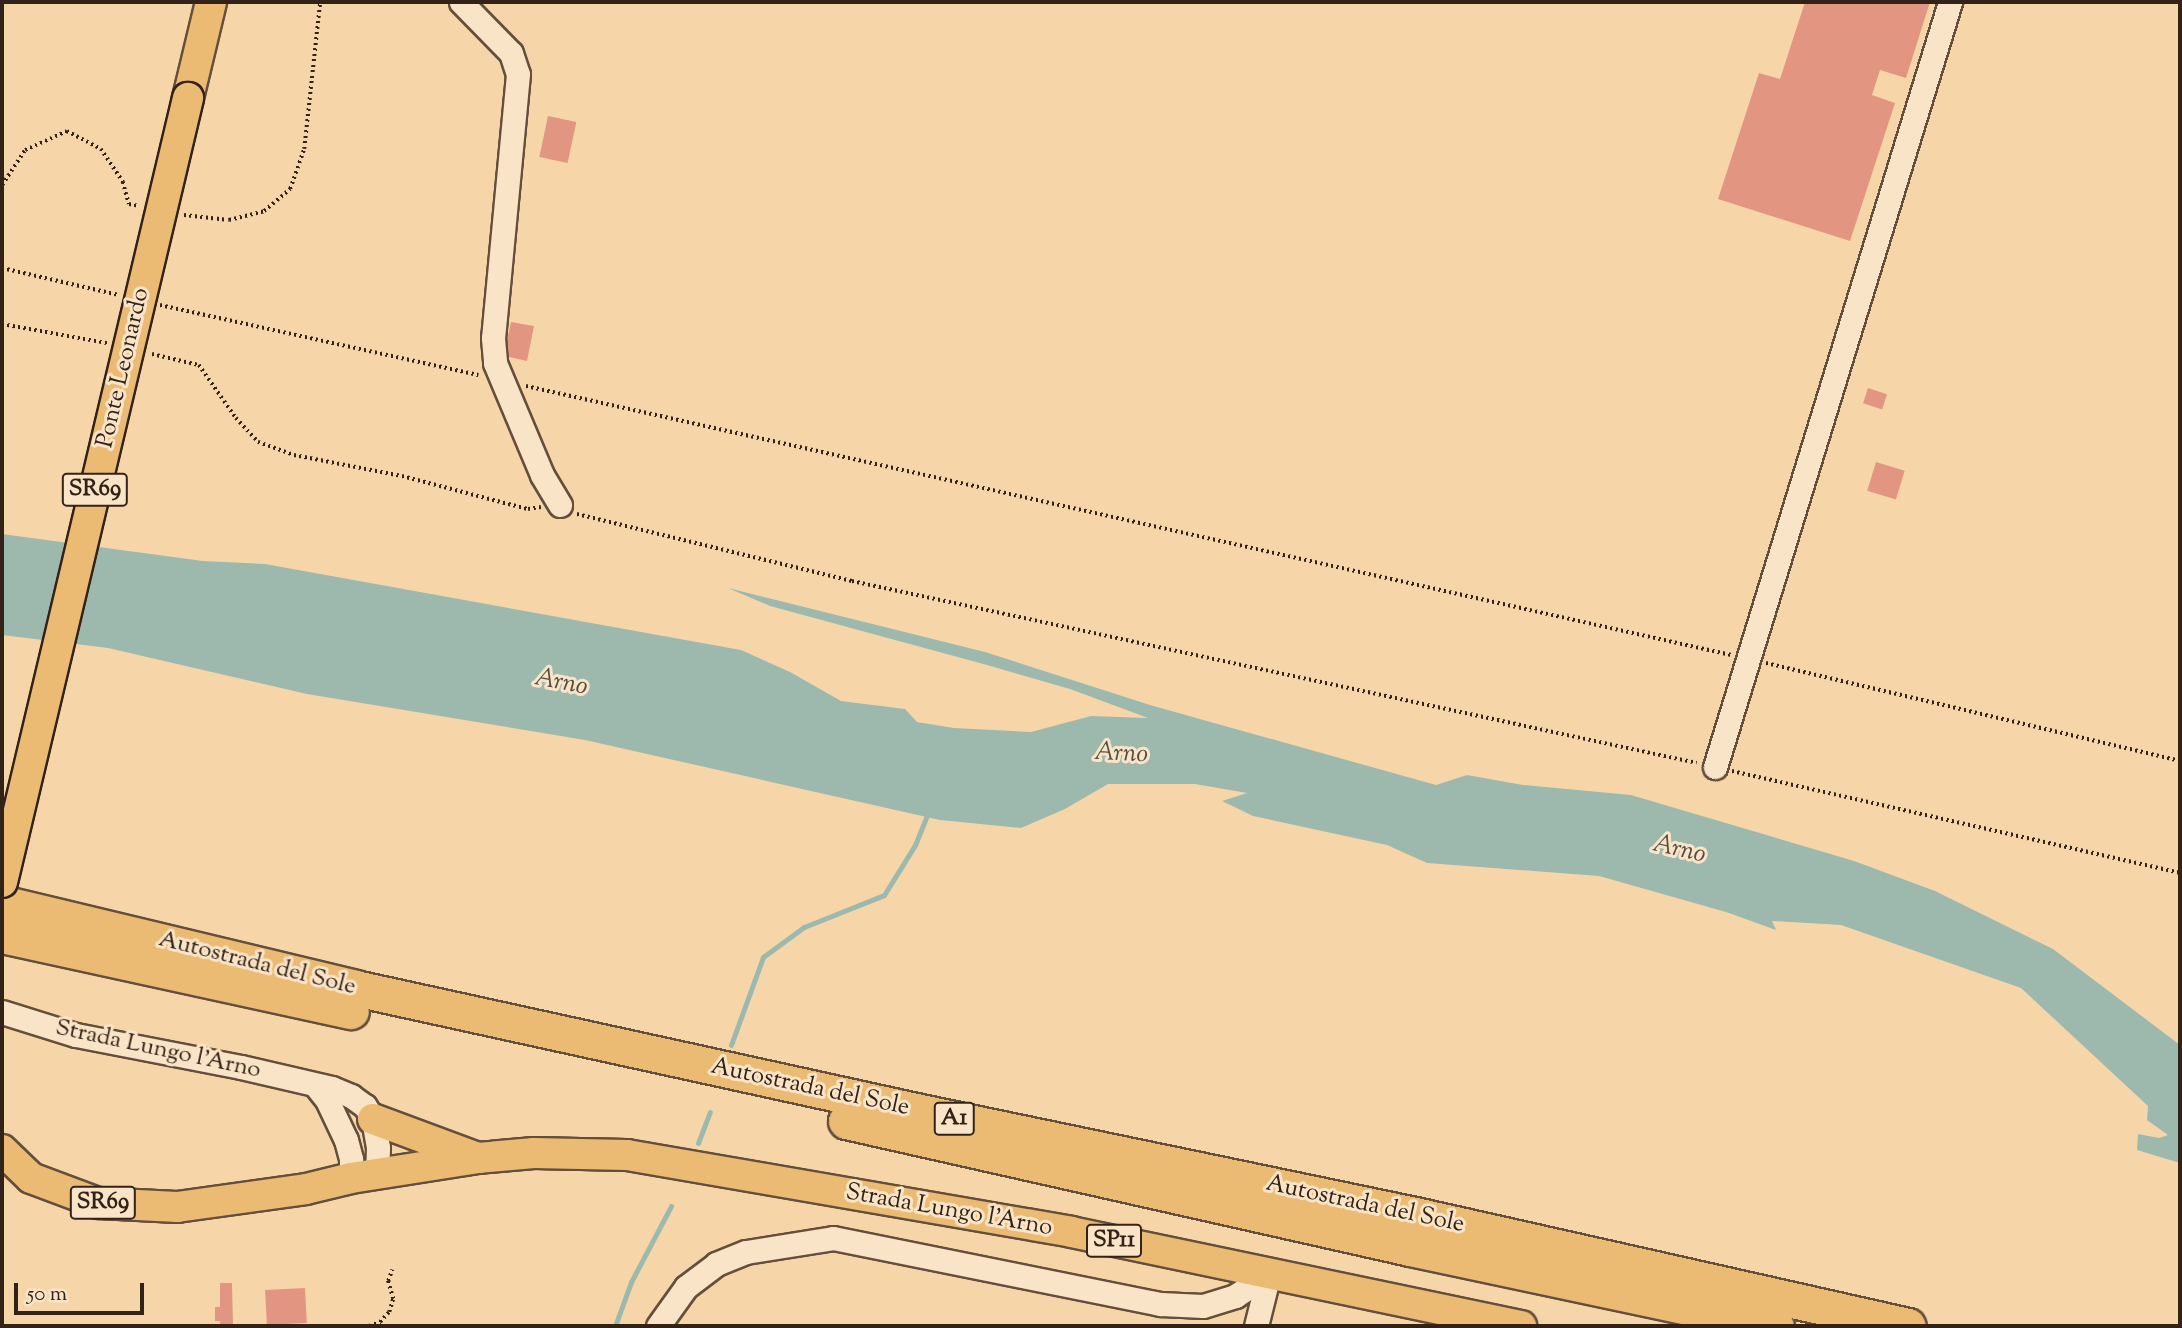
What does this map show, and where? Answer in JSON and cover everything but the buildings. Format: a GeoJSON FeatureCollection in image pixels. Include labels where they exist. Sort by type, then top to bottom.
{"type":"FeatureCollection","features":[{"type":"Feature","properties":{"kind":"highway","name":"Autostrada del Sole"},"geometry":{"type":"LineString","coordinates":[[2,903],[355,988],[939,1116],[1415,1215],[1909,1326]]}},
{"type":"Feature","properties":{"kind":"highway","name":"Autostrada del Sole"},"geometry":{"type":"LineString","coordinates":[[2,935],[1410,1248],[1776,1326]]}},
{"type":"Feature","properties":{"kind":"main road","name":"Ponte Leonardo"},"geometry":{"type":"LineString","coordinates":[[2,882],[211,2]]}},
{"type":"Feature","properties":{"kind":"main road"},"geometry":{"type":"LineString","coordinates":[[373,1119],[478,1158]]}},
{"type":"Feature","properties":{"kind":"main road","name":"Strada Lungo l'Arno"},"geometry":{"type":"LineString","coordinates":[[2,1150],[31,1178],[99,1203],[177,1207],[478,1158],[534,1153],[627,1155],[1071,1232],[1517,1326]]}},
{"type":"Feature","properties":{"kind":"street"},"geometry":{"type":"LineString","coordinates":[[461,2],[511,53],[518,74],[493,338],[495,363],[542,475],[560,505]]}},
{"type":"Feature","properties":{"kind":"street"},"geometry":{"type":"LineString","coordinates":[[1715,768],[1951,2]]}},
{"type":"Feature","properties":{"kind":"street","name":"Strada Lungo l'Arno"},"geometry":{"type":"LineString","coordinates":[[2,1012],[76,1035],[241,1067],[315,1085],[351,1096],[365,1106],[373,1119]]}},
{"type":"Feature","properties":{"kind":"street"},"geometry":{"type":"LineString","coordinates":[[315,1085],[338,1120],[351,1159],[364,1177],[379,1148],[373,1119]]}},
{"type":"Feature","properties":{"kind":"street"},"geometry":{"type":"LineString","coordinates":[[657,1326],[686,1287],[716,1264],[746,1252],[832,1238],[1161,1304],[1203,1306],[1234,1296],[1269,1274]]}},
{"type":"Feature","properties":{"kind":"street"},"geometry":{"type":"LineString","coordinates":[[1256,1326],[1269,1274]]}},
{"type":"Feature","properties":{"kind":"path"},"geometry":{"type":"LineString","coordinates":[[2,268],[123,296]]}},
{"type":"Feature","properties":{"kind":"path"},"geometry":{"type":"LineString","coordinates":[[150,303],[1750,659],[2180,761]]}},
{"type":"Feature","properties":{"kind":"path"},"geometry":{"type":"LineString","coordinates":[[2,324],[115,345]]}},
{"type":"Feature","properties":{"kind":"path"},"geometry":{"type":"LineString","coordinates":[[142,351],[199,365],[236,418],[258,442],[294,455],[402,476],[528,509],[560,505],[583,517],[852,581],[1715,768],[2180,873]]}},
{"type":"Feature","properties":{"kind":"path"},"geometry":{"type":"LineString","coordinates":[[369,1326],[380,1322],[389,1312],[393,1299],[388,1281],[392,1270]]}},
{"type":"Feature","properties":{"kind":"water","name":"Arno"},"geometry":{"type":"Polygon","coordinates":[[[2,534],[203,561],[265,564],[741,650],[790,672],[841,701],[905,709],[917,722],[954,728],[1031,732],[1091,716],[1148,718],[1070,689],[770,606],[728,588],[985,652],[1150,705],[1436,785],[1467,775],[1523,785],[1631,795],[1854,861],[1935,891],[2053,949],[2180,1045],[2180,1163],[2137,1150],[2138,1134],[2159,1138],[2168,1135],[2147,1120],[2148,1106],[2021,988],[1841,925],[1772,921],[1776,930],[1726,912],[1599,876],[1427,863],[1387,845],[1253,816],[1222,801],[1247,793],[1195,784],[1108,784],[1065,809],[1021,828],[940,820],[585,740],[307,694],[108,648],[2,635],[2,534]]]}},
{"type":"Feature","properties":{"kind":"waterway"},"geometry":{"type":"LineString","coordinates":[[731,1045],[763,957],[804,927],[884,895],[915,845],[928,812]]}},
{"type":"Feature","properties":{"kind":"waterway"},"geometry":{"type":"LineString","coordinates":[[698,1143],[710,1112]]}},
{"type":"Feature","properties":{"kind":"waterway"},"geometry":{"type":"LineString","coordinates":[[615,1326],[631,1282],[671,1206]]}}]}
